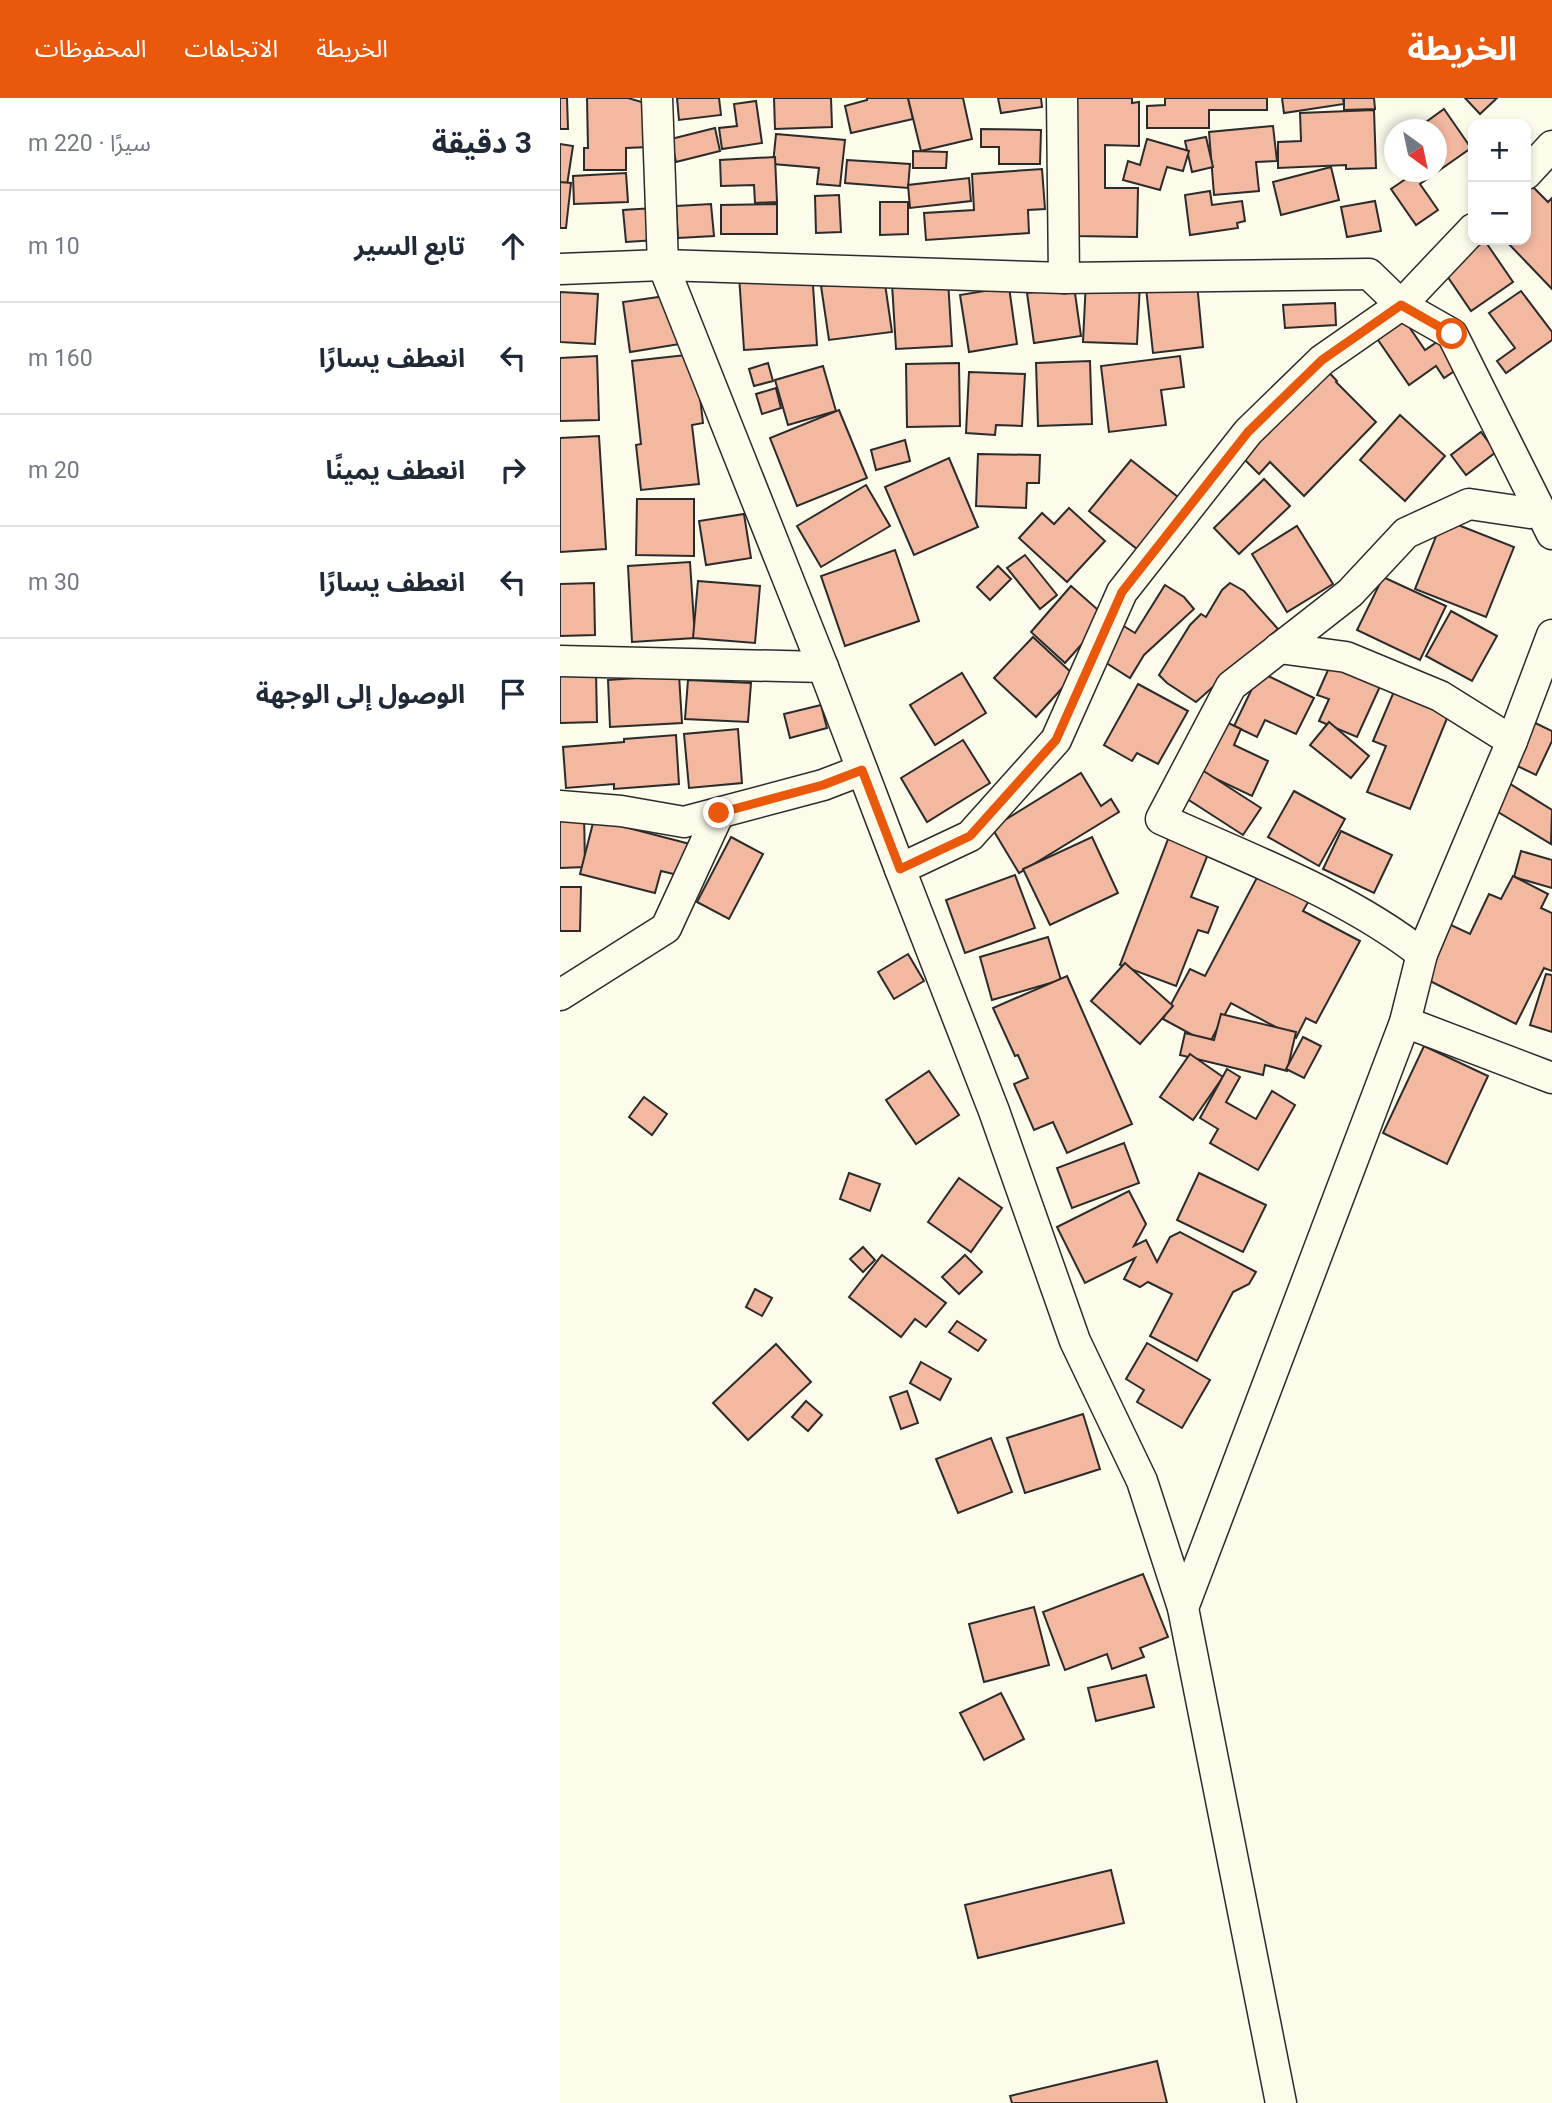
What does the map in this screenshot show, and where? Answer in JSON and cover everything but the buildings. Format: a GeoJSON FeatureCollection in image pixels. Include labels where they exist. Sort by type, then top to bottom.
{"type":"FeatureCollection","features":[{"type":"Feature","properties":{"kind":"street"},"geometry":{"type":"LineString","coordinates":[[1062,98],[1065,278]]}},
{"type":"Feature","properties":{"kind":"street"},"geometry":{"type":"LineString","coordinates":[[653,99],[663,265],[823,667],[993,1111],[1075,1342],[1142,1481],[1183,1608],[1282,2103]]}},
{"type":"Feature","properties":{"kind":"street"},"geometry":{"type":"LineString","coordinates":[[1531,169],[1552,146]]}},
{"type":"Feature","properties":{"kind":"street"},"geometry":{"type":"LineString","coordinates":[[900,869],[970,836],[1056,740],[1122,592],[1248,432],[1322,360],[1401,305],[1468,234]]}},
{"type":"Feature","properties":{"kind":"street"},"geometry":{"type":"LineString","coordinates":[[560,269],[663,265],[1065,278],[1369,274],[1401,305],[1452,334],[1552,534]]}},
{"type":"Feature","properties":{"kind":"street"},"geometry":{"type":"LineString","coordinates":[[1422,954],[1402,939],[1322,892],[1161,819],[1231,686],[1350,593],[1406,533],[1469,504],[1530,513]]}},
{"type":"Feature","properties":{"kind":"street"},"geometry":{"type":"LineString","coordinates":[[1183,1608],[1405,1023],[1422,954],[1512,741],[1552,635]]}},
{"type":"Feature","properties":{"kind":"street"},"geometry":{"type":"LineString","coordinates":[[1279,649],[1346,657],[1440,696],[1512,741]]}},
{"type":"Feature","properties":{"kind":"street"},"geometry":{"type":"LineString","coordinates":[[560,661],[823,667]]}},
{"type":"Feature","properties":{"kind":"street"},"geometry":{"type":"LineString","coordinates":[[560,806],[621,811],[684,822],[823,785],[862,770]]}},
{"type":"Feature","properties":{"kind":"street"},"geometry":{"type":"LineString","coordinates":[[560,995],[666,928],[719,813]]}},
{"type":"Feature","properties":{"kind":"street"},"geometry":{"type":"LineString","coordinates":[[1405,1023],[1552,1079]]}},
{"type":"Feature","properties":{"kind":"route"},"geometry":{"type":"LineString","coordinates":[[719,813],[823,785],[862,770],[900,869],[970,836],[1056,740],[1122,592],[1248,432],[1322,360],[1401,305],[1452,334]]}}]}
